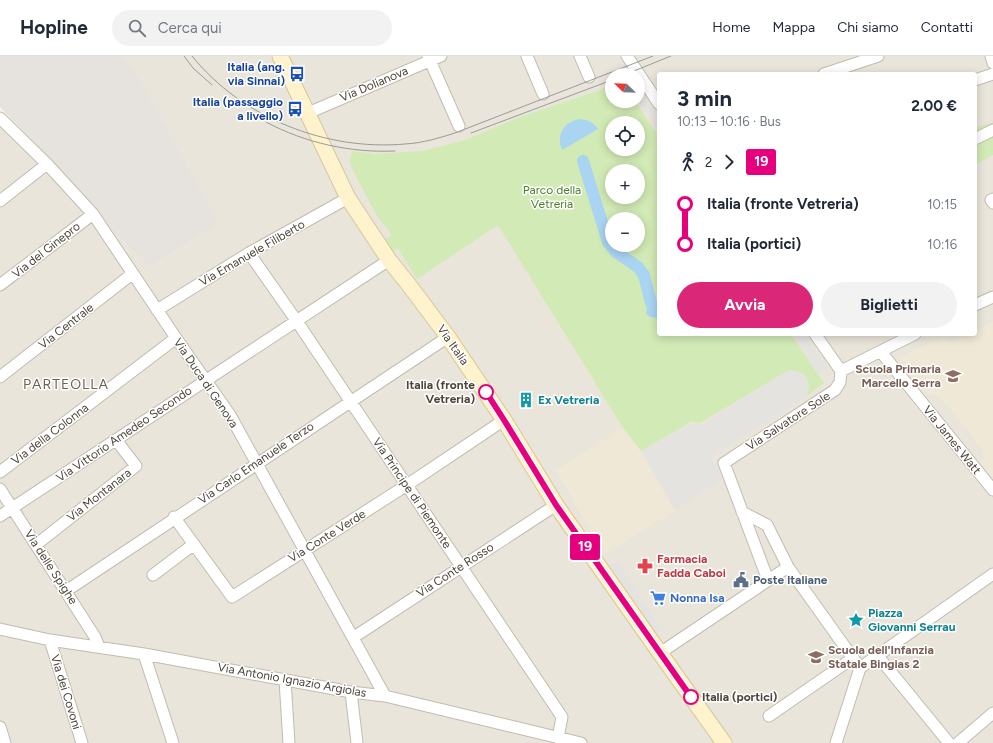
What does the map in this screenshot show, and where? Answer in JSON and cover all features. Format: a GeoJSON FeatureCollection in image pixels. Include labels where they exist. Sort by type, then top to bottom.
{"type":"FeatureCollection","features":[{"type":"Feature","properties":{"kind":"street","name":"Via Italia"},"geometry":{"type":"LineString","coordinates":[[280,56],[348,198],[389,260],[410,285],[448,337],[504,420],[556,505],[724,743]]}},
{"type":"Feature","properties":{"kind":"street","name":"Via Dolianova"},"geometry":{"type":"LineString","coordinates":[[308,113],[429,58],[441,56]]}},
{"type":"Feature","properties":{"kind":"street"},"geometry":{"type":"LineString","coordinates":[[527,56],[543,94]]}},
{"type":"Feature","properties":{"kind":"street"},"geometry":{"type":"LineString","coordinates":[[580,56],[589,77]]}},
{"type":"Feature","properties":{"kind":"street"},"geometry":{"type":"LineString","coordinates":[[627,56],[657,101]]}},
{"type":"Feature","properties":{"kind":"street"},"geometry":{"type":"LineString","coordinates":[[830,72],[878,56]]}},
{"type":"Feature","properties":{"kind":"street"},"geometry":{"type":"LineString","coordinates":[[991,56],[993,63]]}},
{"type":"Feature","properties":{"kind":"street"},"geometry":{"type":"LineString","coordinates":[[429,58],[459,126]]}},
{"type":"Feature","properties":{"kind":"street"},"geometry":{"type":"LineString","coordinates":[[977,79],[993,74]]}},
{"type":"Feature","properties":{"kind":"street","name":"Via Duca di Genova"},"geometry":{"type":"LineString","coordinates":[[0,118],[47,164],[92,214],[176,338],[230,414],[256,464],[386,696]]}},
{"type":"Feature","properties":{"kind":"street"},"geometry":{"type":"LineString","coordinates":[[977,138],[993,130]]}},
{"type":"Feature","properties":{"kind":"street"},"geometry":{"type":"LineString","coordinates":[[0,201],[47,164]]}},
{"type":"Feature","properties":{"kind":"street","name":"Via Emanuele Filiberto"},"geometry":{"type":"LineString","coordinates":[[157,310],[249,253],[348,198]]}},
{"type":"Feature","properties":{"kind":"street"},"geometry":{"type":"LineString","coordinates":[[993,199],[991,200],[993,203]]}},
{"type":"Feature","properties":{"kind":"street","name":"Via del Ginepro"},"geometry":{"type":"LineString","coordinates":[[0,286],[92,214]]}},
{"type":"Feature","properties":{"kind":"street","name":"Via Principe di Piemonte"},"geometry":{"type":"LineString","coordinates":[[249,253],[296,320],[562,717],[553,739]]}},
{"type":"Feature","properties":{"kind":"street","name":"Via Vittorio Amedeo Secondo"},"geometry":{"type":"LineString","coordinates":[[0,516],[389,260]]}},
{"type":"Feature","properties":{"kind":"street","name":"Via Centrale"},"geometry":{"type":"LineString","coordinates":[[0,377],[132,274]]}},
{"type":"Feature","properties":{"kind":"street"},"geometry":{"type":"LineString","coordinates":[[977,305],[993,297]]}},
{"type":"Feature","properties":{"kind":"street"},"geometry":{"type":"LineString","coordinates":[[816,336],[841,371],[910,336]]}},
{"type":"Feature","properties":{"kind":"street","name":"Via Carlo Emanuele Terzo"},"geometry":{"type":"LineString","coordinates":[[66,591],[174,517],[448,337]]}},
{"type":"Feature","properties":{"kind":"street","name":"Via della Colonna"},"geometry":{"type":"LineString","coordinates":[[0,472],[176,338]]}},
{"type":"Feature","properties":{"kind":"street","name":"Via James Watt"},"geometry":{"type":"LineString","coordinates":[[881,352],[993,490]]}},
{"type":"Feature","properties":{"kind":"street","name":"Via Salvatore Sole"},"geometry":{"type":"LineString","coordinates":[[742,512],[724,463],[835,390],[840,382],[841,371]]}},
{"type":"Feature","properties":{"kind":"street","name":"Via Conte Verde"},"geometry":{"type":"LineString","coordinates":[[174,517],[232,597],[407,485],[504,420]]}},
{"type":"Feature","properties":{"kind":"street","name":"Via Montanara"},"geometry":{"type":"LineString","coordinates":[[36,544],[136,466],[116,440]]}},
{"type":"Feature","properties":{"kind":"street","name":"Via delle Spighe"},"geometry":{"type":"LineString","coordinates":[[0,489],[66,591],[100,647]]}},
{"type":"Feature","properties":{"kind":"street","name":"Via Conte Rosso"},"geometry":{"type":"LineString","coordinates":[[354,637],[556,505]]}},
{"type":"Feature","properties":{"kind":"street"},"geometry":{"type":"LineString","coordinates":[[742,512],[767,525],[788,567],[860,668]]}},
{"type":"Feature","properties":{"kind":"street"},"geometry":{"type":"LineString","coordinates":[[742,512],[768,580]]}},
{"type":"Feature","properties":{"kind":"street"},"geometry":{"type":"LineString","coordinates":[[153,575],[194,544]]}},
{"type":"Feature","properties":{"kind":"street"},"geometry":{"type":"LineString","coordinates":[[660,653],[788,567]]}},
{"type":"Feature","properties":{"kind":"street"},"geometry":{"type":"LineString","coordinates":[[836,743],[860,668],[993,574]]}},
{"type":"Feature","properties":{"kind":"street","name":"Via Antonio Ignazio Argiolas"},"geometry":{"type":"LineString","coordinates":[[0,629],[50,640],[144,654],[351,692],[386,696],[553,739],[581,743]]}},
{"type":"Feature","properties":{"kind":"street","name":"Via dei Covoni"},"geometry":{"type":"LineString","coordinates":[[50,640],[82,743]]}},
{"type":"Feature","properties":{"kind":"street"},"geometry":{"type":"LineString","coordinates":[[144,654],[173,743]]}},
{"type":"Feature","properties":{"kind":"street"},"geometry":{"type":"LineString","coordinates":[[877,655],[949,743]]}},
{"type":"Feature","properties":{"kind":"street"},"geometry":{"type":"LineString","coordinates":[[769,716],[853,658]]}},
{"type":"Feature","properties":{"kind":"street"},"geometry":{"type":"LineString","coordinates":[[285,680],[289,743]]}},
{"type":"Feature","properties":{"kind":"street"},"geometry":{"type":"LineString","coordinates":[[351,692],[357,743]]}},
{"type":"Feature","properties":{"kind":"street"},"geometry":{"type":"LineString","coordinates":[[958,743],[993,713]]}},
{"type":"Feature","properties":{"kind":"street"},"geometry":{"type":"LineString","coordinates":[[0,727],[4,743]]}},
{"type":"Feature","properties":{"kind":"shaded area"},"geometry":{"type":"Polygon","coordinates":[[[0,56],[124,56],[144,85],[219,223],[150,267],[59,179],[64,173],[0,107],[0,56]]]}},
{"type":"Feature","properties":{"kind":"shaded area"},"geometry":{"type":"Polygon","coordinates":[[[124,56],[993,56],[993,743],[0,743],[0,125],[39,160],[150,267],[219,223],[144,85],[124,56]]]}},
{"type":"Feature","properties":{"kind":"shaded area"},"geometry":{"type":"Polygon","coordinates":[[[657,91],[657,129],[643,108],[645,108],[645,98],[657,91]]]}},
{"type":"Feature","properties":{"kind":"shaded area","name":"Scuola Primaria Marcello Serra"},"geometry":{"type":"Polygon","coordinates":[[[993,322],[993,478],[981,464],[984,451],[940,396],[927,394],[898,358],[945,336],[949,342],[962,336],[977,336],[977,329],[993,322]]]}},
{"type":"Feature","properties":{"kind":"shaded area"},"geometry":{"type":"Polygon","coordinates":[[[792,336],[806,336],[827,367],[818,374],[792,336]]]}},
{"type":"Feature","properties":{"kind":"shaded area"},"geometry":{"type":"Polygon","coordinates":[[[789,370],[802,373],[806,377],[809,384],[807,396],[711,457],[723,479],[675,510],[641,451],[691,424],[702,425],[789,370]]]}},
{"type":"Feature","properties":{"kind":"shaded area"},"geometry":{"type":"Polygon","coordinates":[[[623,428],[641,451],[675,511],[604,554],[556,470],[623,428]]]}},
{"type":"Feature","properties":{"kind":"shaded area"},"geometry":{"type":"Polygon","coordinates":[[[618,561],[662,629],[653,635],[609,566],[618,561]]]}},
{"type":"Feature","properties":{"kind":"green space","name":"Parco della Vetreria"},"geometry":{"type":"Polygon","coordinates":[[[605,88],[605,108],[640,108],[645,116],[657,134],[657,336],[792,336],[824,383],[807,396],[809,385],[806,377],[789,370],[700,423],[691,422],[641,451],[623,428],[498,225],[417,279],[398,248],[391,253],[382,242],[392,235],[377,216],[352,169],[350,163],[352,151],[375,154],[422,151],[462,141],[520,117],[605,88]]]}},
{"type":"Feature","properties":{"kind":"green space"},"geometry":{"type":"Polygon","coordinates":[[[993,122],[993,155],[977,164],[977,127],[993,122]]]}},
{"type":"Feature","properties":{"kind":"water"},"geometry":{"type":"Polygon","coordinates":[[[580,119],[590,122],[598,129],[562,150],[560,139],[562,130],[569,123],[580,119]]]}},
{"type":"Feature","properties":{"kind":"water"},"geometry":{"type":"Polygon","coordinates":[[[657,300],[657,318],[646,314],[649,305],[657,300]]]}},
{"type":"Feature","properties":{"kind":"waterway"},"geometry":{"type":"LineString","coordinates":[[583,161],[608,242],[616,252],[638,267],[644,275],[651,303]]}},
{"type":"Feature","properties":{"kind":"tram line"},"geometry":{"type":"LineString","coordinates":[[184,56],[193,68],[212,85]]}},
{"type":"Feature","properties":{"kind":"tram line"},"geometry":{"type":"LineString","coordinates":[[192,56],[212,78],[235,97],[261,113],[288,126],[316,136],[345,142],[375,145],[418,143],[455,133],[653,56]]}},
{"type":"Feature","properties":{"kind":"tram line"},"geometry":{"type":"LineString","coordinates":[[641,68],[671,56]]}},
{"type":"Feature","properties":{"kind":"tram line"},"geometry":{"type":"LineString","coordinates":[[471,133],[605,83]]}},
{"type":"Feature","properties":{"kind":"tram line"},"geometry":{"type":"LineString","coordinates":[[266,122],[296,136],[329,145],[362,150],[395,151]]}},
{"type":"Feature","properties":{"kind":"bus line","name":"19"},"geometry":{"type":"LineString","coordinates":[[486,392],[556,505],[691,697]]}},
{"type":"Feature","properties":{"kind":"place","name":"Italia (ang. via Sinnai)"},"geometry":{"type":"Point","coordinates":[297,74]}},
{"type":"Feature","properties":{"kind":"place","name":"Italia (passaggio a livello)"},"geometry":{"type":"Point","coordinates":[295,109]}},
{"type":"Feature","properties":{"kind":"place","name":"Scuola Primaria Marcello Serra"},"geometry":{"type":"Point","coordinates":[953,376]}},
{"type":"Feature","properties":{"kind":"place","name":"Italia (fronte Vetreria)"},"geometry":{"type":"Point","coordinates":[486,392]}},
{"type":"Feature","properties":{"kind":"place","name":"Ex Vetreria"},"geometry":{"type":"Point","coordinates":[526,400]}},
{"type":"Feature","properties":{"kind":"place","name":"Farmacia Fadda Caboi"},"geometry":{"type":"Point","coordinates":[645,566]}},
{"type":"Feature","properties":{"kind":"place","name":"Poste Italiane"},"geometry":{"type":"Point","coordinates":[741,580]}},
{"type":"Feature","properties":{"kind":"place","name":"Nonna Isa"},"geometry":{"type":"Point","coordinates":[658,598]}},
{"type":"Feature","properties":{"kind":"place","name":"Piazza Giovanni Serrau"},"geometry":{"type":"Point","coordinates":[856,620]}},
{"type":"Feature","properties":{"kind":"place","name":"Scuola dell'Infanzia Statale Bingias 2"},"geometry":{"type":"Point","coordinates":[816,657]}},
{"type":"Feature","properties":{"kind":"place","name":"Italia (portici)"},"geometry":{"type":"Point","coordinates":[691,697]}},
{"type":"Feature","properties":{"kind":"district","name":"PARTEOLLA"},"geometry":{"type":"Point","coordinates":[66,384]}}]}
